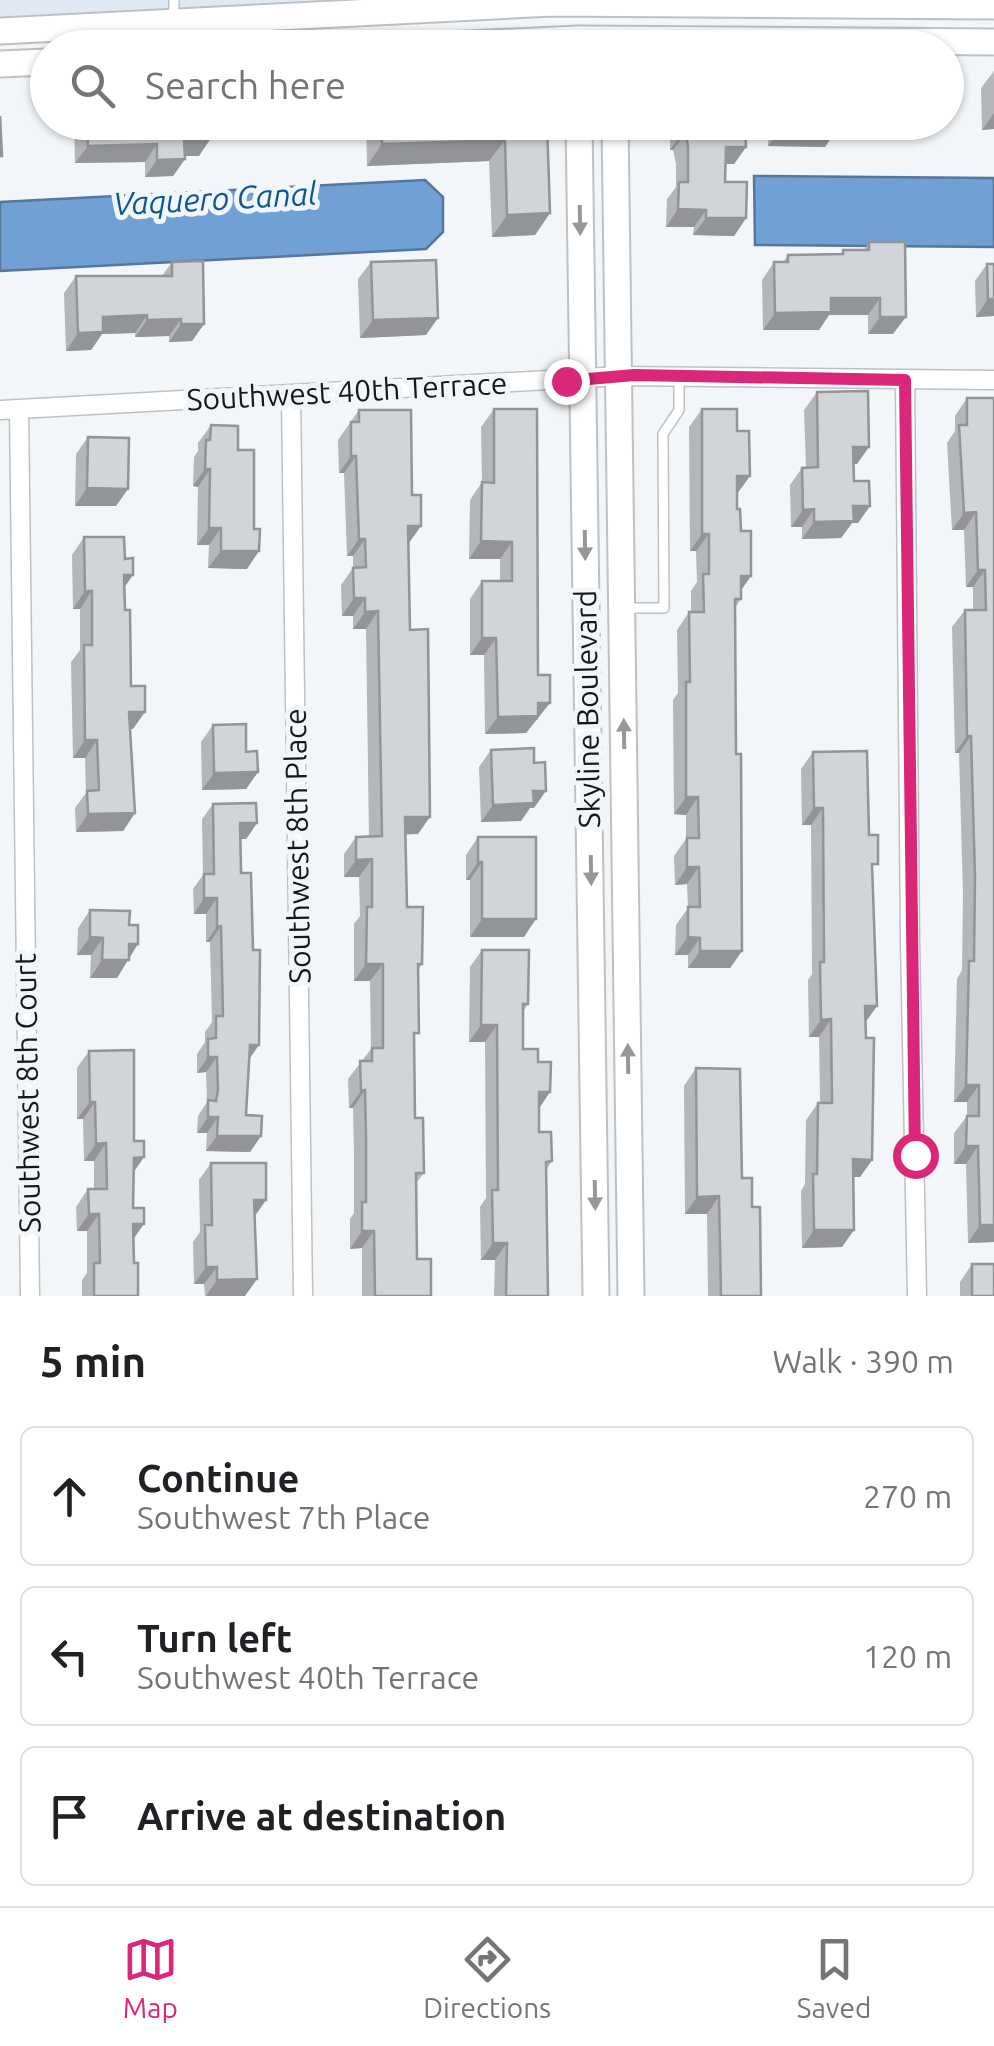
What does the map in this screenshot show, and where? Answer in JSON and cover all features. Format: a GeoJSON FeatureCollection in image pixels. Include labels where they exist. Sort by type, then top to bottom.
{"type":"FeatureCollection","features":[{"type":"Feature","properties":{"kind":"street"},"geometry":{"type":"LineString","coordinates":[[578,1],[578,30]]}},
{"type":"Feature","properties":{"kind":"street"},"geometry":{"type":"LineString","coordinates":[[0,31],[173,24],[359,7],[578,1],[977,4]]}},
{"type":"Feature","properties":{"kind":"street"},"geometry":{"type":"LineString","coordinates":[[613,2],[614,30]]}},
{"type":"Feature","properties":{"kind":"street"},"geometry":{"type":"LineString","coordinates":[[0,64],[30,63]]}},
{"type":"Feature","properties":{"kind":"street","name":"Skyline Boulevard"},"geometry":{"type":"LineString","coordinates":[[579,140],[596,1296]]}},
{"type":"Feature","properties":{"kind":"street","name":"Skyline Boulevard"},"geometry":{"type":"LineString","coordinates":[[616,140],[632,1296]]}},
{"type":"Feature","properties":{"kind":"street","name":"Southwest 40th Terrace"},"geometry":{"type":"LineString","coordinates":[[9,410],[620,376],[994,380]]}},
{"type":"Feature","properties":{"kind":"street"},"geometry":{"type":"LineString","coordinates":[[905,380],[918,1296]]}},
{"type":"Feature","properties":{"kind":"street","name":"Southwest 8th Place"},"geometry":{"type":"LineString","coordinates":[[291,395],[303,1296]]}},
{"type":"Feature","properties":{"kind":"street","name":"Southwest 8th Court"},"geometry":{"type":"LineString","coordinates":[[9,410],[30,1296]]}},
{"type":"Feature","properties":{"kind":"lane"},"geometry":{"type":"LineString","coordinates":[[977,4],[982,42]]}},
{"type":"Feature","properties":{"kind":"lane"},"geometry":{"type":"LineString","coordinates":[[623,608],[664,608],[663,434],[679,410],[679,376]]}},
{"type":"Feature","properties":{"kind":"shaded area"},"geometry":{"type":"Polygon","coordinates":[[[0,0],[403,0],[0,20],[0,0]]]}},
{"type":"Feature","properties":{"kind":"water"},"geometry":{"type":"Polygon","coordinates":[[[754,176],[994,178],[994,247],[755,245],[754,176]]]}},
{"type":"Feature","properties":{"kind":"water","name":"Vaquero Canal"},"geometry":{"type":"Polygon","coordinates":[[[425,180],[443,197],[443,232],[426,249],[0,271],[0,202],[425,180]]]}},
{"type":"Feature","properties":{"kind":"building"},"geometry":{"type":"Polygon","coordinates":[[[88,140],[184,140],[185,159],[157,160],[157,144],[88,146],[88,140]]]}},
{"type":"Feature","properties":{"kind":"building"},"geometry":{"type":"Polygon","coordinates":[[[382,140],[505,140],[382,144],[382,140]]]}},
{"type":"Feature","properties":{"kind":"building"},"geometry":{"type":"Polygon","coordinates":[[[505,140],[548,140],[550,213],[507,215],[505,140]]]}},
{"type":"Feature","properties":{"kind":"building"},"geometry":{"type":"Polygon","coordinates":[[[687,140],[746,140],[746,147],[726,147],[725,182],[747,182],[746,218],[706,218],[706,210],[678,209],[679,182],[688,182],[687,140]]]}},
{"type":"Feature","properties":{"kind":"building"},"geometry":{"type":"Polygon","coordinates":[[[869,242],[905,242],[906,317],[880,317],[880,298],[831,298],[831,312],[775,313],[774,262],[788,262],[788,255],[869,250],[869,242]]]}},
{"type":"Feature","properties":{"kind":"building"},"geometry":{"type":"Polygon","coordinates":[[[436,260],[438,318],[373,320],[371,262],[436,260]]]}},
{"type":"Feature","properties":{"kind":"building"},"geometry":{"type":"Polygon","coordinates":[[[203,261],[204,324],[181,324],[181,319],[147,320],[147,315],[103,317],[103,332],[78,333],[76,276],[172,276],[172,262],[203,261]]]}},
{"type":"Feature","properties":{"kind":"building"},"geometry":{"type":"Polygon","coordinates":[[[987,264],[994,264],[994,299],[988,299],[987,264]]]}},
{"type":"Feature","properties":{"kind":"building"},"geometry":{"type":"Polygon","coordinates":[[[868,391],[869,447],[853,447],[854,481],[869,481],[870,506],[853,506],[854,521],[814,522],[814,509],[803,510],[802,468],[818,467],[817,392],[868,391]]]}},
{"type":"Feature","properties":{"kind":"building"},"geometry":{"type":"Polygon","coordinates":[[[967,398],[994,398],[994,1225],[980,1225],[978,1146],[966,1146],[967,1116],[979,1116],[979,1085],[966,1085],[975,877],[965,610],[986,610],[985,570],[978,570],[976,512],[964,513],[959,425],[967,425],[967,398]]]}},
{"type":"Feature","properties":{"kind":"building"},"geometry":{"type":"Polygon","coordinates":[[[494,409],[537,409],[538,675],[550,675],[550,703],[538,703],[538,716],[498,717],[496,638],[482,638],[482,581],[512,581],[512,542],[481,541],[482,482],[494,483],[494,409]]]}},
{"type":"Feature","properties":{"kind":"building"},"geometry":{"type":"Polygon","coordinates":[[[702,409],[737,409],[737,431],[749,431],[750,476],[737,476],[737,509],[741,531],[751,531],[751,576],[741,576],[741,599],[735,599],[742,951],[700,951],[700,938],[688,937],[688,907],[700,907],[699,867],[687,867],[687,838],[699,838],[698,797],[686,797],[689,612],[704,612],[703,574],[709,574],[709,534],[702,534],[702,409]]]}},
{"type":"Feature","properties":{"kind":"building"},"geometry":{"type":"Polygon","coordinates":[[[359,410],[411,410],[412,495],[421,495],[421,526],[408,526],[410,630],[428,629],[430,817],[405,817],[407,907],[423,907],[422,964],[418,964],[419,1033],[414,1033],[415,1118],[423,1118],[424,1173],[416,1173],[417,1259],[431,1259],[431,1296],[375,1296],[374,1231],[362,1231],[366,1137],[360,1061],[372,1061],[372,1048],[383,1048],[383,964],[366,964],[372,859],[356,860],[356,837],[382,836],[378,611],[365,612],[365,598],[354,598],[353,568],[366,567],[365,539],[359,539],[356,456],[351,456],[351,422],[359,422],[359,410]]]}},
{"type":"Feature","properties":{"kind":"building"},"geometry":{"type":"Polygon","coordinates":[[[211,425],[238,426],[238,450],[254,450],[254,529],[260,529],[259,551],[221,551],[221,528],[209,528],[210,469],[205,469],[211,425]]]}},
{"type":"Feature","properties":{"kind":"building"},"geometry":{"type":"Polygon","coordinates":[[[88,437],[129,438],[128,489],[87,488],[88,437]]]}},
{"type":"Feature","properties":{"kind":"building"},"geometry":{"type":"Polygon","coordinates":[[[84,537],[124,537],[125,559],[133,558],[133,575],[124,575],[125,610],[130,610],[131,686],[145,686],[145,712],[129,712],[135,813],[88,814],[87,791],[99,790],[97,740],[85,740],[84,645],[92,645],[92,591],[85,591],[84,537]]]}},
{"type":"Feature","properties":{"kind":"building"},"geometry":{"type":"Polygon","coordinates":[[[246,724],[246,752],[257,751],[258,772],[214,773],[213,725],[246,724]]]}},
{"type":"Feature","properties":{"kind":"building"},"geometry":{"type":"Polygon","coordinates":[[[534,748],[534,763],[545,762],[546,791],[533,791],[534,803],[493,805],[491,750],[534,748]]]}},
{"type":"Feature","properties":{"kind":"building"},"geometry":{"type":"Polygon","coordinates":[[[867,751],[869,835],[878,835],[878,864],[872,864],[877,1006],[865,1006],[866,1038],[874,1038],[872,1160],[853,1159],[854,1230],[814,1230],[818,1103],[832,1103],[831,1019],[821,1020],[823,808],[814,808],[813,752],[867,751]]]}},
{"type":"Feature","properties":{"kind":"building"},"geometry":{"type":"Polygon","coordinates":[[[256,803],[257,823],[240,823],[241,873],[251,873],[253,950],[260,950],[259,1045],[250,1045],[246,1115],[262,1116],[261,1136],[217,1136],[218,1117],[208,1117],[208,1100],[216,1101],[217,1057],[208,1057],[208,1039],[216,1038],[216,1016],[223,1016],[221,926],[217,927],[217,898],[204,898],[204,874],[214,874],[213,804],[256,803]]]}},
{"type":"Feature","properties":{"kind":"building"},"geometry":{"type":"Polygon","coordinates":[[[478,837],[536,837],[536,919],[482,919],[478,837]]]}},
{"type":"Feature","properties":{"kind":"building"},"geometry":{"type":"Polygon","coordinates":[[[90,910],[130,911],[129,925],[138,925],[138,944],[129,944],[129,960],[102,960],[103,938],[90,937],[90,910]]]}},
{"type":"Feature","properties":{"kind":"building"},"geometry":{"type":"Polygon","coordinates":[[[482,950],[529,950],[523,1049],[538,1049],[538,1062],[551,1062],[550,1092],[539,1092],[539,1132],[551,1132],[552,1161],[546,1162],[548,1296],[506,1296],[507,1243],[493,1243],[492,1190],[498,1190],[497,1025],[481,1025],[482,950]]]}},
{"type":"Feature","properties":{"kind":"building"},"geometry":{"type":"Polygon","coordinates":[[[134,1050],[134,1141],[144,1141],[144,1157],[134,1158],[133,1208],[144,1208],[144,1224],[133,1224],[138,1296],[94,1296],[94,1263],[100,1263],[99,1214],[89,1214],[88,1189],[107,1189],[106,1143],[96,1144],[95,1102],[90,1102],[89,1051],[134,1050]]]}},
{"type":"Feature","properties":{"kind":"building"},"geometry":{"type":"Polygon","coordinates":[[[696,1068],[740,1069],[742,1178],[752,1178],[752,1207],[760,1207],[761,1296],[721,1296],[719,1196],[697,1197],[696,1068]]]}},
{"type":"Feature","properties":{"kind":"building"},"geometry":{"type":"Polygon","coordinates":[[[211,1163],[266,1163],[266,1200],[254,1200],[257,1279],[217,1280],[217,1267],[206,1267],[205,1225],[212,1225],[211,1163]]]}},
{"type":"Feature","properties":{"kind":"building"},"geometry":{"type":"Polygon","coordinates":[[[972,1264],[994,1264],[994,1296],[972,1296],[972,1264]]]}},
{"type":"Feature","properties":{"kind":"route"},"geometry":{"type":"LineString","coordinates":[[566,381],[634,375],[905,380],[915,1155]]}}]}
